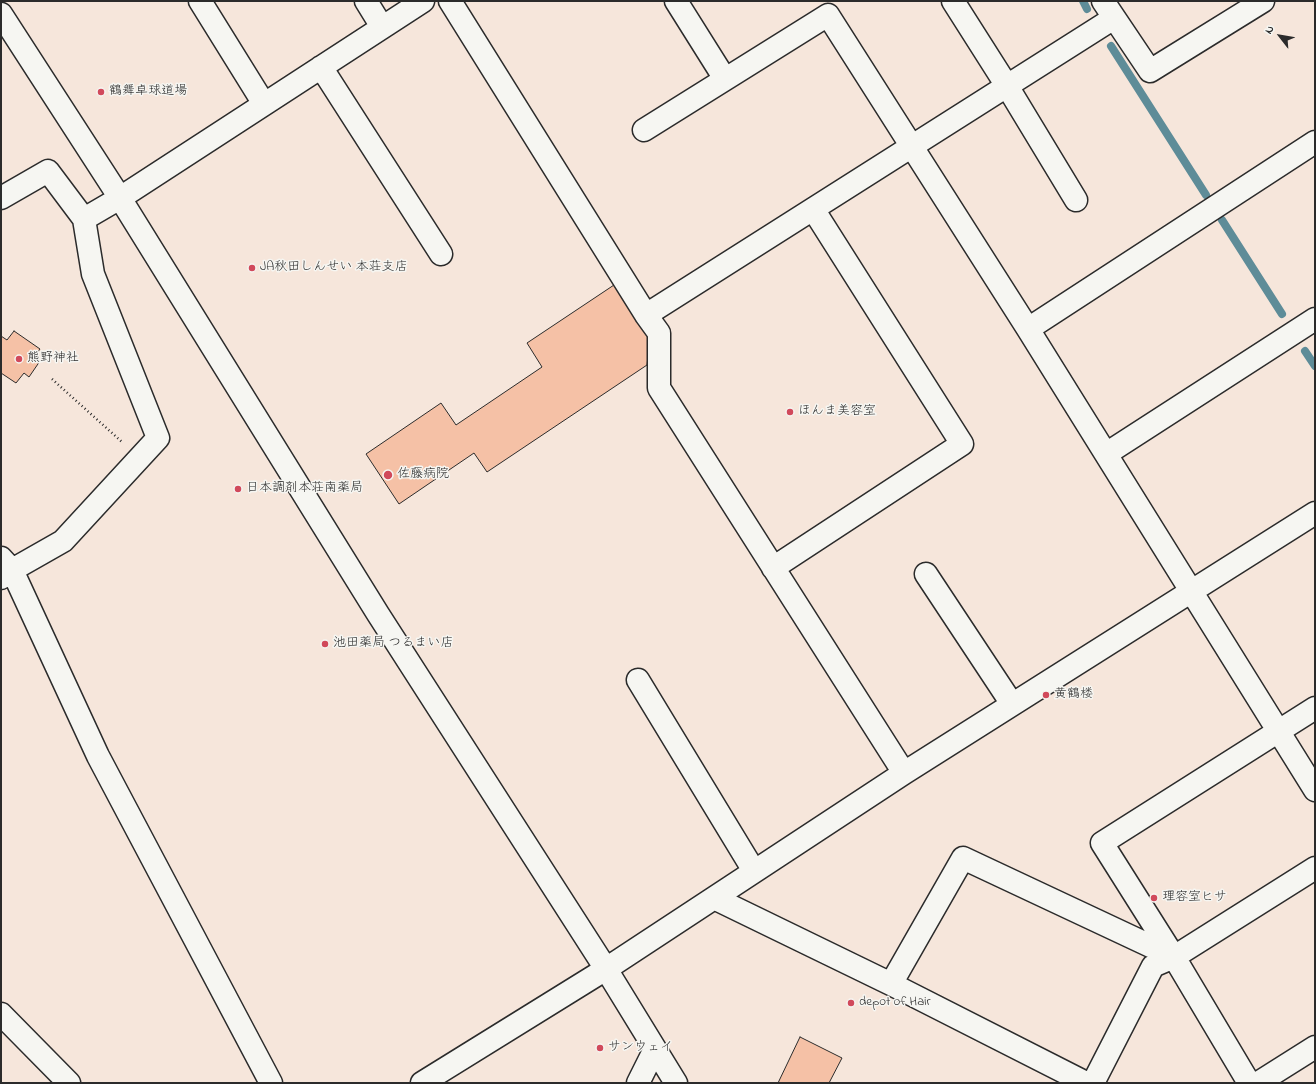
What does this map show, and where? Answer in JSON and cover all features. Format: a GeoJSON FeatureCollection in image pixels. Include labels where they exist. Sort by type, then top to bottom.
{"type":"FeatureCollection","features":[{"type":"Feature","properties":{"kind":"street"},"geometry":{"type":"LineString","coordinates":[[200,1],[264,104]]}},
{"type":"Feature","properties":{"kind":"street"},"geometry":{"type":"LineString","coordinates":[[366,1],[382,27]]}},
{"type":"Feature","properties":{"kind":"street"},"geometry":{"type":"LineString","coordinates":[[84,219],[120,198],[423,1]]}},
{"type":"Feature","properties":{"kind":"street"},"geometry":{"type":"LineString","coordinates":[[450,1],[646,315],[659,333],[659,388],[904,773]]}},
{"type":"Feature","properties":{"kind":"street"},"geometry":{"type":"LineString","coordinates":[[676,1],[725,79]]}},
{"type":"Feature","properties":{"kind":"street"},"geometry":{"type":"LineString","coordinates":[[952,1],[1007,86],[1076,200]]}},
{"type":"Feature","properties":{"kind":"street"},"geometry":{"type":"LineString","coordinates":[[646,315],[1007,86],[1108,9],[1150,71],[1264,1]]}},
{"type":"Feature","properties":{"kind":"street"},"geometry":{"type":"LineString","coordinates":[[1,14],[120,198],[378,614],[606,969],[676,1083]]}},
{"type":"Feature","properties":{"kind":"street"},"geometry":{"type":"LineString","coordinates":[[644,130],[828,15],[1028,329],[1315,790]]}},
{"type":"Feature","properties":{"kind":"street"},"geometry":{"type":"LineString","coordinates":[[321,67],[441,254]]}},
{"type":"Feature","properties":{"kind":"street"},"geometry":{"type":"LineString","coordinates":[[1028,329],[1315,142]]}},
{"type":"Feature","properties":{"kind":"street"},"geometry":{"type":"LineString","coordinates":[[1,198],[48,171],[84,219],[93,274],[158,438],[63,541],[5,569],[98,756],[271,1083]]}},
{"type":"Feature","properties":{"kind":"street"},"geometry":{"type":"LineString","coordinates":[[773,568],[962,444],[813,209]]}},
{"type":"Feature","properties":{"kind":"street"},"geometry":{"type":"LineString","coordinates":[[1106,454],[1315,318]]}},
{"type":"Feature","properties":{"kind":"street"},"geometry":{"type":"LineString","coordinates":[[422,1083],[606,969],[904,773],[1315,513]]}},
{"type":"Feature","properties":{"kind":"street"},"geometry":{"type":"LineString","coordinates":[[926,574],[1012,704]]}},
{"type":"Feature","properties":{"kind":"street"},"geometry":{"type":"LineString","coordinates":[[638,680],[754,871]]}},
{"type":"Feature","properties":{"kind":"street"},"geometry":{"type":"LineString","coordinates":[[1249,1083],[1174,957],[1102,843],[1315,708]]}},
{"type":"Feature","properties":{"kind":"street"},"geometry":{"type":"LineString","coordinates":[[892,984],[963,858],[1174,957]]}},
{"type":"Feature","properties":{"kind":"street"},"geometry":{"type":"LineString","coordinates":[[1093,1083],[1153,966],[1174,957],[1315,868]]}},
{"type":"Feature","properties":{"kind":"street"},"geometry":{"type":"LineString","coordinates":[[714,898],[892,984],[1086,1083]]}},
{"type":"Feature","properties":{"kind":"street"},"geometry":{"type":"LineString","coordinates":[[1,1014],[69,1083]]}},
{"type":"Feature","properties":{"kind":"street"},"geometry":{"type":"LineString","coordinates":[[1258,1083],[1315,1047]]}},
{"type":"Feature","properties":{"kind":"street"},"geometry":{"type":"LineString","coordinates":[[638,1083],[655,1049]]}},
{"type":"Feature","properties":{"kind":"path"},"geometry":{"type":"LineString","coordinates":[[52,379],[141,458]]}},
{"type":"Feature","properties":{"kind":"building","name":"佐藤病院"},"geometry":{"type":"Polygon","coordinates":[[[614,285],[650,339],[647,365],[487,472],[474,453],[399,504],[366,454],[441,403],[456,425],[542,367],[527,343],[614,285]]]}},
{"type":"Feature","properties":{"kind":"building","name":"熊野神社"},"geometry":{"type":"Polygon","coordinates":[[[14,331],[40,349],[34,357],[40,361],[29,377],[24,373],[16,383],[1,373],[1,336],[7,340],[14,331]]]}},
{"type":"Feature","properties":{"kind":"building"},"geometry":{"type":"Polygon","coordinates":[[[800,1037],[842,1058],[829,1083],[778,1083],[800,1037]]]}},
{"type":"Feature","properties":{"kind":"waterway"},"geometry":{"type":"LineString","coordinates":[[1083,1],[1087,9]]}},
{"type":"Feature","properties":{"kind":"waterway"},"geometry":{"type":"LineString","coordinates":[[1111,46],[1206,195]]}},
{"type":"Feature","properties":{"kind":"waterway"},"geometry":{"type":"LineString","coordinates":[[1222,220],[1282,314]]}},
{"type":"Feature","properties":{"kind":"waterway"},"geometry":{"type":"LineString","coordinates":[[1305,351],[1315,366]]}},
{"type":"Feature","properties":{"kind":"place","name":"鶴舞卓球道場"},"geometry":{"type":"Point","coordinates":[101,92]}},
{"type":"Feature","properties":{"kind":"place","name":"JA秋田しんせい 本荘支店"},"geometry":{"type":"Point","coordinates":[252,268]}},
{"type":"Feature","properties":{"kind":"place","name":"熊野神社"},"geometry":{"type":"Point","coordinates":[19,359]}},
{"type":"Feature","properties":{"kind":"place","name":"ほんま美容室"},"geometry":{"type":"Point","coordinates":[790,412]}},
{"type":"Feature","properties":{"kind":"place","name":"佐藤病院"},"geometry":{"type":"Point","coordinates":[388,475]}},
{"type":"Feature","properties":{"kind":"place","name":"日本調剤本荘南薬局"},"geometry":{"type":"Point","coordinates":[238,489]}},
{"type":"Feature","properties":{"kind":"place","name":"池田薬局 つるまい店"},"geometry":{"type":"Point","coordinates":[325,644]}},
{"type":"Feature","properties":{"kind":"place","name":"黄鶴楼"},"geometry":{"type":"Point","coordinates":[1046,695]}},
{"type":"Feature","properties":{"kind":"place","name":"理容室ヒサ"},"geometry":{"type":"Point","coordinates":[1154,898]}},
{"type":"Feature","properties":{"kind":"place","name":"depot of Hair"},"geometry":{"type":"Point","coordinates":[851,1003]}},
{"type":"Feature","properties":{"kind":"place","name":"サンウェイ"},"geometry":{"type":"Point","coordinates":[600,1048]}}]}
